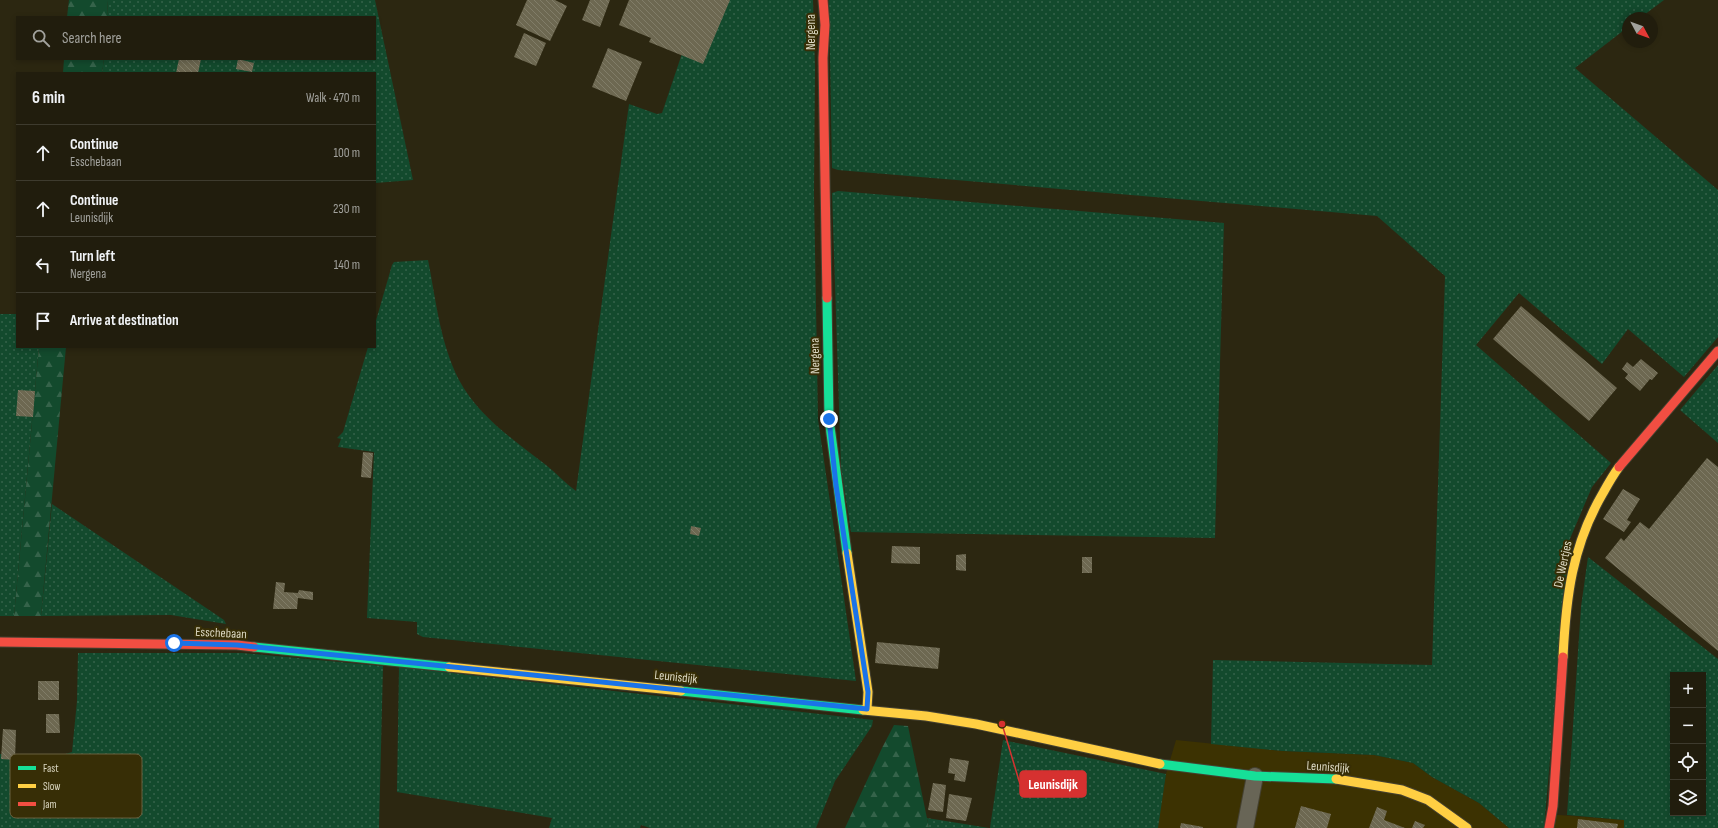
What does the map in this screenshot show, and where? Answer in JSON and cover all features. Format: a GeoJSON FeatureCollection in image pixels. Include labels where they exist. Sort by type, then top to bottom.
{"type":"FeatureCollection","features":[{"type":"Feature","properties":{"kind":"street","name":"Nergena"},"geometry":{"type":"LineString","coordinates":[[823,0],[825,25],[823,58],[829,419],[836,485],[868,692],[867,709]]}},
{"type":"Feature","properties":{"kind":"street","name":"De Wertjes"},"geometry":{"type":"LineString","coordinates":[[1549,828],[1553,806],[1565,620],[1571,577],[1579,543],[1590,515],[1615,472],[1718,351]]}},
{"type":"Feature","properties":{"kind":"street","name":"Esschebaan"},"geometry":{"type":"LineString","coordinates":[[0,642],[237,645],[392,660]]}},
{"type":"Feature","properties":{"kind":"street","name":"Leunisdijk"},"geometry":{"type":"LineString","coordinates":[[392,660],[867,709],[976,724],[1172,767],[1255,776],[1342,779],[1402,790],[1428,800],[1467,828]]}},
{"type":"Feature","properties":{"kind":"street"},"geometry":{"type":"LineString","coordinates":[[1245,828],[1255,776]]}},
{"type":"Feature","properties":{"kind":"shaded area"},"geometry":{"type":"Polygon","coordinates":[[[1176,740],[1283,751],[1374,755],[1413,763],[1432,777],[1479,803],[1509,828],[1157,828],[1166,774],[1176,740]]]}},
{"type":"Feature","properties":{"kind":"shaded area"},"geometry":{"type":"Polygon","coordinates":[[[1546,814],[1624,820],[1624,828],[1544,828],[1546,814]]]}},
{"type":"Feature","properties":{"kind":"green space"},"geometry":{"type":"Polygon","coordinates":[[[69,0],[108,0],[107,16],[67,16],[69,0]]]}},
{"type":"Feature","properties":{"kind":"green space"},"geometry":{"type":"Polygon","coordinates":[[[108,0],[375,0],[413,180],[376,183],[376,72],[102,72],[104,60],[376,60],[376,16],[107,16],[108,0]]]}},
{"type":"Feature","properties":{"kind":"green space"},"geometry":{"type":"Polygon","coordinates":[[[700,0],[813,0],[815,68],[814,193],[818,419],[856,681],[423,637],[417,634],[417,622],[367,618],[374,452],[338,447],[341,439],[337,438],[343,432],[368,348],[376,348],[376,321],[392,265],[394,262],[428,260],[439,321],[447,351],[459,380],[467,393],[487,417],[498,427],[576,491],[629,104],[657,114],[662,113],[700,0]]]}},
{"type":"Feature","properties":{"kind":"green space"},"geometry":{"type":"Polygon","coordinates":[[[829,0],[1664,0],[1648,12],[1622,12],[1622,32],[1575,68],[1718,190],[1718,337],[1684,377],[1628,329],[1602,364],[1519,293],[1476,345],[1611,463],[1592,487],[1569,541],[1544,828],[1509,828],[1479,803],[1432,777],[1413,763],[1374,755],[1283,751],[1211,744],[1213,660],[1432,665],[1445,276],[1377,216],[838,170],[832,168],[829,0]]]}},
{"type":"Feature","properties":{"kind":"green space"},"geometry":{"type":"Polygon","coordinates":[[[64,60],[104,60],[102,72],[63,72],[64,60]]]}},
{"type":"Feature","properties":{"kind":"green space"},"geometry":{"type":"Polygon","coordinates":[[[838,191],[1224,223],[1215,538],[851,532],[841,468],[832,193],[838,191]]]}},
{"type":"Feature","properties":{"kind":"green space"},"geometry":{"type":"Polygon","coordinates":[[[0,314],[16,314],[16,348],[39,348],[14,616],[0,616],[0,314]]]}},
{"type":"Feature","properties":{"kind":"green space"},"geometry":{"type":"Polygon","coordinates":[[[39,348],[66,348],[41,616],[14,616],[39,348]]]}},
{"type":"Feature","properties":{"kind":"green space"},"geometry":{"type":"Polygon","coordinates":[[[1718,365],[1718,443],[1680,410],[1718,365]]]}},
{"type":"Feature","properties":{"kind":"green space"},"geometry":{"type":"Polygon","coordinates":[[[52,504],[224,620],[226,624],[171,615],[41,616],[52,504]]]}},
{"type":"Feature","properties":{"kind":"green space"},"geometry":{"type":"Polygon","coordinates":[[[1588,557],[1718,659],[1718,828],[1624,828],[1624,820],[1567,815],[1581,607],[1588,557]]]}},
{"type":"Feature","properties":{"kind":"green space"},"geometry":{"type":"Polygon","coordinates":[[[78,653],[242,653],[383,666],[379,828],[0,828],[0,754],[10,754],[10,818],[142,818],[142,754],[66,754],[72,752],[77,701],[78,653]]]}},
{"type":"Feature","properties":{"kind":"green space"},"geometry":{"type":"Polygon","coordinates":[[[399,667],[873,720],[872,726],[835,781],[816,828],[650,828],[641,825],[640,828],[549,828],[552,818],[397,792],[399,667]]]}},
{"type":"Feature","properties":{"kind":"green space"},"geometry":{"type":"Polygon","coordinates":[[[894,725],[908,726],[929,828],[845,828],[882,748],[894,725]]]}},
{"type":"Feature","properties":{"kind":"green space"},"geometry":{"type":"Polygon","coordinates":[[[1003,740],[1166,774],[1158,828],[990,828],[1003,740]]]}},
{"type":"Feature","properties":{"kind":"green space"},"geometry":{"type":"Polygon","coordinates":[[[927,818],[989,828],[929,828],[927,818]]]}},
{"type":"Feature","properties":{"kind":"building"},"geometry":{"type":"Polygon","coordinates":[[[527,0],[555,0],[567,6],[550,41],[516,25],[527,0]]]}},
{"type":"Feature","properties":{"kind":"building"},"geometry":{"type":"Polygon","coordinates":[[[590,0],[610,0],[600,27],[582,20],[590,0]]]}},
{"type":"Feature","properties":{"kind":"building"},"geometry":{"type":"Polygon","coordinates":[[[629,0],[730,0],[703,64],[649,42],[651,38],[619,25],[629,0]]]}},
{"type":"Feature","properties":{"kind":"building"},"geometry":{"type":"Polygon","coordinates":[[[524,33],[546,43],[536,66],[514,57],[524,33]]]}},
{"type":"Feature","properties":{"kind":"building"},"geometry":{"type":"Polygon","coordinates":[[[608,48],[642,62],[626,101],[592,87],[608,48]]]}},
{"type":"Feature","properties":{"kind":"building"},"geometry":{"type":"Polygon","coordinates":[[[179,60],[201,60],[198,72],[176,72],[179,60]]]}},
{"type":"Feature","properties":{"kind":"building"},"geometry":{"type":"Polygon","coordinates":[[[238,60],[254,63],[252,72],[236,69],[238,60]]]}},
{"type":"Feature","properties":{"kind":"building"},"geometry":{"type":"Polygon","coordinates":[[[1521,306],[1617,388],[1589,421],[1493,339],[1521,306]]]}},
{"type":"Feature","properties":{"kind":"building"},"geometry":{"type":"Polygon","coordinates":[[[1641,359],[1658,373],[1652,380],[1650,379],[1640,391],[1625,378],[1628,374],[1622,369],[1627,362],[1633,367],[1641,359]]]}},
{"type":"Feature","properties":{"kind":"building"},"geometry":{"type":"Polygon","coordinates":[[[18,390],[35,391],[33,417],[16,416],[18,390]]]}},
{"type":"Feature","properties":{"kind":"building"},"geometry":{"type":"Polygon","coordinates":[[[363,452],[373,453],[371,478],[361,477],[363,452]]]}},
{"type":"Feature","properties":{"kind":"building"},"geometry":{"type":"Polygon","coordinates":[[[1707,458],[1718,467],[1718,651],[1605,558],[1621,538],[1624,541],[1640,522],[1649,529],[1707,458]]]}},
{"type":"Feature","properties":{"kind":"building"},"geometry":{"type":"Polygon","coordinates":[[[1623,489],[1640,499],[1627,520],[1631,522],[1624,532],[1603,519],[1623,489]]]}},
{"type":"Feature","properties":{"kind":"building"},"geometry":{"type":"Polygon","coordinates":[[[691,526],[701,528],[699,536],[690,534],[691,526]]]}},
{"type":"Feature","properties":{"kind":"building"},"geometry":{"type":"Polygon","coordinates":[[[892,546],[920,547],[920,564],[891,563],[892,546]]]}},
{"type":"Feature","properties":{"kind":"building"},"geometry":{"type":"Polygon","coordinates":[[[966,554],[966,571],[956,570],[956,555],[966,554]]]}},
{"type":"Feature","properties":{"kind":"building"},"geometry":{"type":"Polygon","coordinates":[[[1082,557],[1092,557],[1092,573],[1082,573],[1082,557]]]}},
{"type":"Feature","properties":{"kind":"building"},"geometry":{"type":"Polygon","coordinates":[[[276,582],[285,583],[284,592],[298,593],[299,590],[313,592],[313,600],[298,598],[297,609],[273,609],[276,582]]]}},
{"type":"Feature","properties":{"kind":"building"},"geometry":{"type":"Polygon","coordinates":[[[877,642],[940,648],[938,669],[875,663],[877,642]]]}},
{"type":"Feature","properties":{"kind":"building"},"geometry":{"type":"Polygon","coordinates":[[[38,681],[59,681],[59,700],[38,700],[38,681]]]}},
{"type":"Feature","properties":{"kind":"building"},"geometry":{"type":"Polygon","coordinates":[[[46,714],[59,714],[60,733],[46,733],[46,714]]]}},
{"type":"Feature","properties":{"kind":"building"},"geometry":{"type":"Polygon","coordinates":[[[3,729],[16,730],[15,754],[10,754],[10,760],[1,759],[3,729]]]}},
{"type":"Feature","properties":{"kind":"building"},"geometry":{"type":"Polygon","coordinates":[[[950,758],[969,761],[965,782],[954,780],[955,774],[948,773],[950,758]]]}},
{"type":"Feature","properties":{"kind":"building"},"geometry":{"type":"Polygon","coordinates":[[[933,783],[946,785],[943,812],[928,810],[933,783]]]}},
{"type":"Feature","properties":{"kind":"building"},"geometry":{"type":"Polygon","coordinates":[[[949,794],[972,798],[966,821],[946,818],[949,794]]]}},
{"type":"Feature","properties":{"kind":"building"},"geometry":{"type":"Polygon","coordinates":[[[1301,806],[1331,814],[1327,828],[1295,828],[1301,806]]]}},
{"type":"Feature","properties":{"kind":"building"},"geometry":{"type":"Polygon","coordinates":[[[1377,807],[1387,811],[1384,820],[1405,828],[1369,828],[1377,807]]]}},
{"type":"Feature","properties":{"kind":"building"},"geometry":{"type":"Polygon","coordinates":[[[1578,819],[1618,824],[1617,828],[1577,828],[1578,819]]]}},
{"type":"Feature","properties":{"kind":"building"},"geometry":{"type":"Polygon","coordinates":[[[1415,821],[1425,825],[1423,828],[1412,828],[1415,821]]]}},
{"type":"Feature","properties":{"kind":"building"},"geometry":{"type":"Polygon","coordinates":[[[1181,823],[1203,827],[1203,828],[1180,828],[1181,823]]]}},
{"type":"Feature","properties":{"kind":"traffic: fast"},"geometry":{"type":"LineString","coordinates":[[827,298],[829,419],[847,553]]}},
{"type":"Feature","properties":{"kind":"traffic: fast"},"geometry":{"type":"LineString","coordinates":[[254,647],[449,667]]}},
{"type":"Feature","properties":{"kind":"traffic: fast"},"geometry":{"type":"LineString","coordinates":[[681,691],[863,710]]}},
{"type":"Feature","properties":{"kind":"traffic: fast"},"geometry":{"type":"LineString","coordinates":[[1160,764],[1255,776],[1336,779]]}},
{"type":"Feature","properties":{"kind":"traffic: slow"},"geometry":{"type":"LineString","coordinates":[[1563,657],[1566,614],[1572,572],[1584,533],[1593,513],[1619,467]]}},
{"type":"Feature","properties":{"kind":"traffic: slow"},"geometry":{"type":"LineString","coordinates":[[847,553],[868,692],[867,709]]}},
{"type":"Feature","properties":{"kind":"traffic: slow"},"geometry":{"type":"LineString","coordinates":[[449,667],[681,691]]}},
{"type":"Feature","properties":{"kind":"traffic: slow"},"geometry":{"type":"LineString","coordinates":[[863,710],[926,716],[976,724],[1160,764]]}},
{"type":"Feature","properties":{"kind":"traffic: slow"},"geometry":{"type":"LineString","coordinates":[[1336,779],[1402,790],[1428,800],[1467,828]]}},
{"type":"Feature","properties":{"kind":"traffic: jam"},"geometry":{"type":"LineString","coordinates":[[823,0],[825,25],[823,58],[827,298]]}},
{"type":"Feature","properties":{"kind":"traffic: jam"},"geometry":{"type":"LineString","coordinates":[[1619,467],[1718,351]]}},
{"type":"Feature","properties":{"kind":"traffic: jam"},"geometry":{"type":"LineString","coordinates":[[0,642],[237,645],[254,647]]}},
{"type":"Feature","properties":{"kind":"traffic: jam"},"geometry":{"type":"LineString","coordinates":[[1549,828],[1553,806],[1563,657]]}},
{"type":"Feature","properties":{"kind":"place","name":"Leunisdijk"},"geometry":{"type":"Point","coordinates":[1002,724]}},
{"type":"Feature","properties":{"kind":"route"},"geometry":{"type":"LineString","coordinates":[[174,643],[237,645],[867,709],[868,692],[836,485],[829,419]]}}]}
